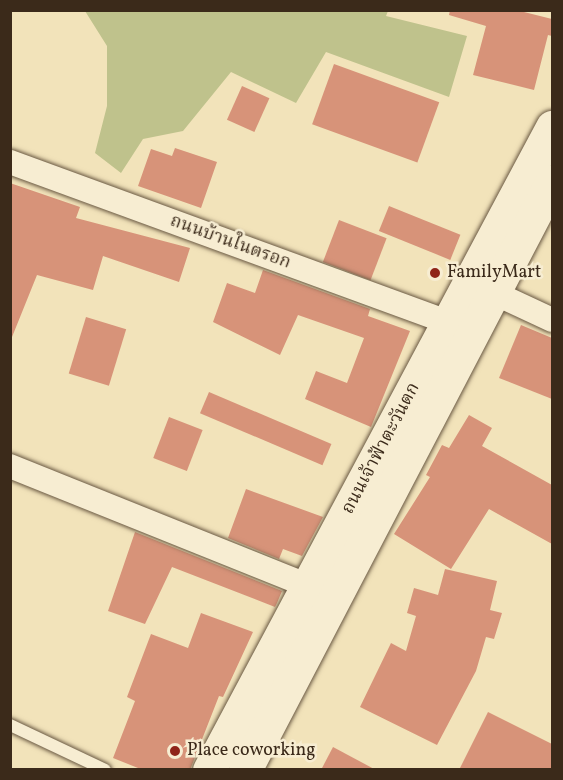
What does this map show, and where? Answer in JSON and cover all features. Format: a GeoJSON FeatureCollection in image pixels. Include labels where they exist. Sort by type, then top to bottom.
{"type":"FeatureCollection","features":[{"type":"Feature","properties":{"kind":"main road","name":"ถนนเจ้าฟ้าตะวันตก"},"geometry":{"type":"LineString","coordinates":[[209,770],[450,323],[552,127]]}},
{"type":"Feature","properties":{"kind":"main road","name":"ถนนเจ้าฟ้าตะวันตก"},"geometry":{"type":"LineString","coordinates":[[245,770],[492,292],[552,181]]}},
{"type":"Feature","properties":{"kind":"street","name":"ถนนบ้านในตรอก"},"geometry":{"type":"LineString","coordinates":[[10,162],[450,323]]}},
{"type":"Feature","properties":{"kind":"street"},"geometry":{"type":"LineString","coordinates":[[492,292],[552,320]]}},
{"type":"Feature","properties":{"kind":"street"},"geometry":{"type":"LineString","coordinates":[[10,466],[308,586]]}},
{"type":"Feature","properties":{"kind":"lane"},"geometry":{"type":"LineString","coordinates":[[10,725],[105,770]]}},
{"type":"Feature","properties":{"kind":"green space"},"geometry":{"type":"Polygon","coordinates":[[[85,11],[388,11],[386,16],[467,36],[449,97],[326,52],[296,103],[231,72],[183,131],[143,139],[121,173],[95,153],[107,106],[107,46],[85,11]]]}},
{"type":"Feature","properties":{"kind":"building"},"geometry":{"type":"Polygon","coordinates":[[[450,10],[516,10],[552,19],[552,36],[548,35],[534,90],[473,75],[486,26],[449,15],[450,10]]]}},
{"type":"Feature","properties":{"kind":"building"},"geometry":{"type":"Polygon","coordinates":[[[334,64],[439,102],[417,162],[312,124],[334,64]]]}},
{"type":"Feature","properties":{"kind":"building"},"geometry":{"type":"Polygon","coordinates":[[[242,86],[269,98],[254,132],[227,120],[242,86]]]}},
{"type":"Feature","properties":{"kind":"building"},"geometry":{"type":"Polygon","coordinates":[[[175,148],[217,162],[201,208],[138,186],[151,149],[172,156],[175,148]]]}},
{"type":"Feature","properties":{"kind":"building"},"geometry":{"type":"Polygon","coordinates":[[[10,183],[80,207],[76,218],[190,248],[179,282],[103,256],[93,290],[37,275],[10,342],[10,183]]]}},
{"type":"Feature","properties":{"kind":"building"},"geometry":{"type":"Polygon","coordinates":[[[389,206],[460,235],[450,260],[379,231],[389,206]]]}},
{"type":"Feature","properties":{"kind":"building"},"geometry":{"type":"Polygon","coordinates":[[[339,220],[387,238],[370,280],[323,262],[339,220]]]}},
{"type":"Feature","properties":{"kind":"building"},"geometry":{"type":"Polygon","coordinates":[[[263,270],[370,309],[368,316],[410,331],[371,427],[305,399],[316,371],[347,383],[364,338],[298,315],[280,355],[213,322],[227,283],[255,293],[263,270]]]}},
{"type":"Feature","properties":{"kind":"building"},"geometry":{"type":"Polygon","coordinates":[[[86,317],[126,329],[109,386],[69,373],[86,317]]]}},
{"type":"Feature","properties":{"kind":"building"},"geometry":{"type":"Polygon","coordinates":[[[521,325],[552,338],[552,399],[499,378],[521,325]]]}},
{"type":"Feature","properties":{"kind":"building"},"geometry":{"type":"Polygon","coordinates":[[[209,392],[331,444],[322,465],[200,413],[209,392]]]}},
{"type":"Feature","properties":{"kind":"building"},"geometry":{"type":"Polygon","coordinates":[[[469,415],[492,428],[482,446],[552,485],[552,544],[489,509],[451,569],[394,534],[430,477],[426,475],[442,445],[449,448],[469,415]]]}},
{"type":"Feature","properties":{"kind":"building"},"geometry":{"type":"Polygon","coordinates":[[[169,417],[203,430],[187,471],[153,458],[169,417]]]}},
{"type":"Feature","properties":{"kind":"building"},"geometry":{"type":"Polygon","coordinates":[[[246,489],[323,517],[302,556],[283,549],[279,559],[228,538],[246,489]]]}},
{"type":"Feature","properties":{"kind":"building"},"geometry":{"type":"Polygon","coordinates":[[[135,532],[282,591],[275,607],[172,567],[145,624],[108,611],[135,532]]]}},
{"type":"Feature","properties":{"kind":"building"},"geometry":{"type":"Polygon","coordinates":[[[445,569],[497,581],[490,610],[502,613],[494,639],[486,637],[476,671],[437,745],[360,707],[391,643],[406,651],[416,616],[407,613],[414,588],[438,595],[445,569]]]}},
{"type":"Feature","properties":{"kind":"building"},"geometry":{"type":"Polygon","coordinates":[[[201,613],[253,632],[223,697],[219,696],[190,770],[143,770],[113,758],[135,701],[127,697],[151,634],[188,648],[201,613]]]}},
{"type":"Feature","properties":{"kind":"building"},"geometry":{"type":"Polygon","coordinates":[[[488,712],[552,744],[552,770],[459,770],[488,712]]]}},
{"type":"Feature","properties":{"kind":"building"},"geometry":{"type":"Polygon","coordinates":[[[333,747],[376,770],[321,770],[333,747]]]}},
{"type":"Feature","properties":{"kind":"place","name":"FamilyMart"},"geometry":{"type":"Point","coordinates":[435,273]}},
{"type":"Feature","properties":{"kind":"place","name":"Place coworking"},"geometry":{"type":"Point","coordinates":[175,751]}}]}
